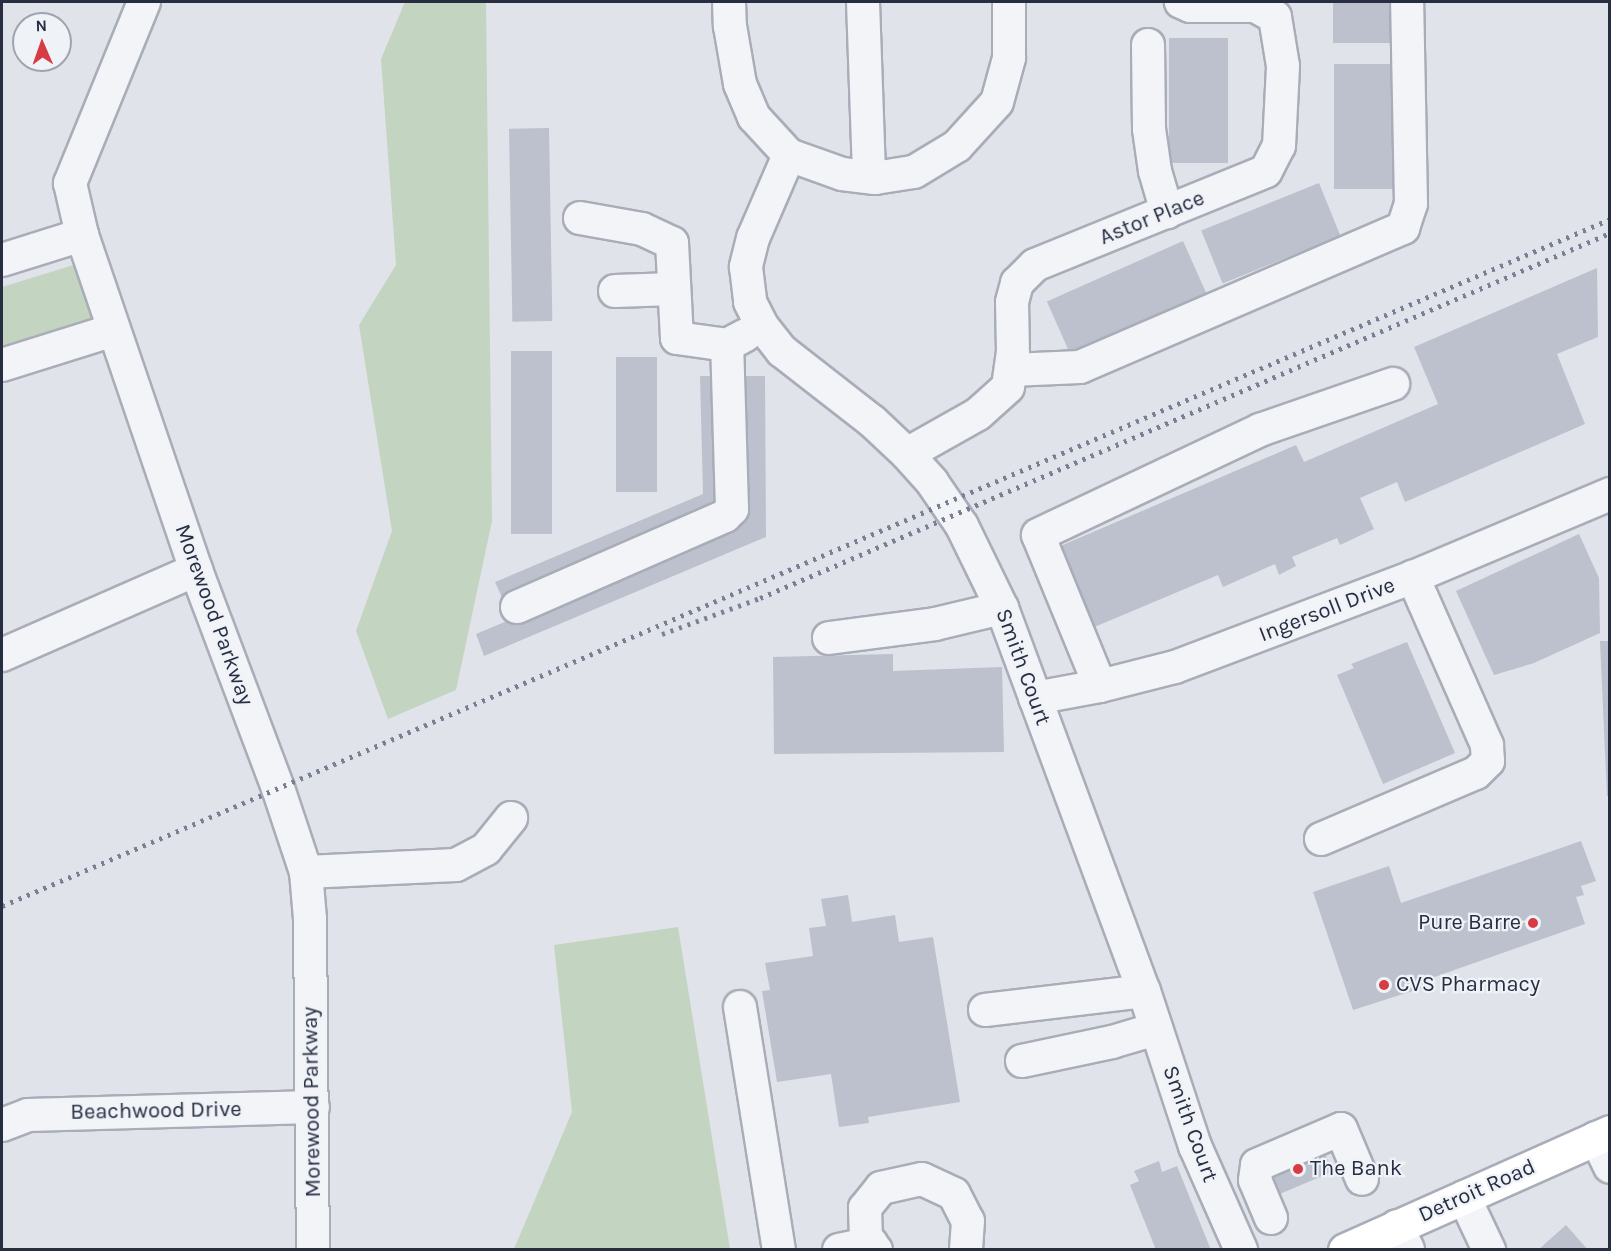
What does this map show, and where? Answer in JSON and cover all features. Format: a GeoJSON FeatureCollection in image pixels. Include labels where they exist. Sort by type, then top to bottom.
{"type":"FeatureCollection","features":[{"type":"Feature","properties":{"kind":"main road","name":"Detroit Road"},"geometry":{"type":"LineString","coordinates":[[1345,1250],[1402,1238],[1464,1197],[1605,1146]]}},
{"type":"Feature","properties":{"kind":"street","name":"Morewood Parkway"},"geometry":{"type":"LineString","coordinates":[[144,2],[70,183],[82,235],[196,570],[278,788],[306,872],[310,919],[313,1250]]}},
{"type":"Feature","properties":{"kind":"street"},"geometry":{"type":"LineString","coordinates":[[729,2],[730,26],[740,84],[754,117],[789,155],[842,174],[869,177],[914,172],[957,146],[997,102],[1010,58],[1009,2]]}},
{"type":"Feature","properties":{"kind":"street"},"geometry":{"type":"LineString","coordinates":[[863,2],[869,177]]}},
{"type":"Feature","properties":{"kind":"street","name":"Astor Place"},"geometry":{"type":"LineString","coordinates":[[907,454],[978,414],[1008,387],[1013,353],[1012,302],[1017,282],[1035,265],[1266,171],[1279,146],[1283,66],[1275,17],[1255,6],[1190,6],[1181,2]]}},
{"type":"Feature","properties":{"kind":"street"},"geometry":{"type":"LineString","coordinates":[[1011,370],[1080,367],[1403,228],[1411,204],[1407,2]]}},
{"type":"Feature","properties":{"kind":"street"},"geometry":{"type":"LineString","coordinates":[[1148,45],[1149,129],[1155,171],[1167,212]]}},
{"type":"Feature","properties":{"kind":"street","name":"Smith Court"},"geometry":{"type":"LineString","coordinates":[[789,155],[753,238],[746,267],[750,302],[763,327],[782,351],[872,421],[907,454],[932,482],[962,526],[1002,608],[1144,991],[1195,1146],[1241,1250]]}},
{"type":"Feature","properties":{"kind":"street"},"geometry":{"type":"LineString","coordinates":[[580,219],[642,229],[672,243],[677,338],[727,345],[763,327]]}},
{"type":"Feature","properties":{"kind":"street"},"geometry":{"type":"LineString","coordinates":[[2,260],[82,235]]}},
{"type":"Feature","properties":{"kind":"street"},"geometry":{"type":"LineString","coordinates":[[615,291],[674,289]]}},
{"type":"Feature","properties":{"kind":"street"},"geometry":{"type":"LineString","coordinates":[[2,365],[114,330]]}},
{"type":"Feature","properties":{"kind":"street"},"geometry":{"type":"LineString","coordinates":[[517,607],[725,516],[732,509],[727,345]]}},
{"type":"Feature","properties":{"kind":"street"},"geometry":{"type":"LineString","coordinates":[[1100,686],[1038,535],[1260,430],[1393,384]]}},
{"type":"Feature","properties":{"kind":"street","name":"Ingersoll Drive"},"geometry":{"type":"LineString","coordinates":[[1035,698],[1100,686],[1175,667],[1413,577],[1610,494]]}},
{"type":"Feature","properties":{"kind":"street"},"geometry":{"type":"LineString","coordinates":[[2,655],[196,570]]}},
{"type":"Feature","properties":{"kind":"street"},"geometry":{"type":"LineString","coordinates":[[1321,839],[1476,773],[1488,761],[1487,745],[1413,577]]}},
{"type":"Feature","properties":{"kind":"street"},"geometry":{"type":"LineString","coordinates":[[830,638],[935,624],[1002,608]]}},
{"type":"Feature","properties":{"kind":"street"},"geometry":{"type":"LineString","coordinates":[[306,872],[456,865],[486,849],[511,818]]}},
{"type":"Feature","properties":{"kind":"street"},"geometry":{"type":"LineString","coordinates":[[986,1010],[1144,991]]}},
{"type":"Feature","properties":{"kind":"street"},"geometry":{"type":"LineString","coordinates":[[740,1006],[778,1250]]}},
{"type":"Feature","properties":{"kind":"street"},"geometry":{"type":"LineString","coordinates":[[1022,1061],[1112,1042],[1156,1029]]}},
{"type":"Feature","properties":{"kind":"street","name":"Beachwood Drive"},"geometry":{"type":"LineString","coordinates":[[2,1125],[28,1115],[313,1107]]}},
{"type":"Feature","properties":{"kind":"street"},"geometry":{"type":"LineString","coordinates":[[1271,1218],[1255,1180],[1257,1165],[1341,1129],[1362,1179]]}},
{"type":"Feature","properties":{"kind":"street"},"geometry":{"type":"LineString","coordinates":[[873,1246],[866,1238],[865,1208],[881,1188],[922,1179],[954,1194],[968,1221],[966,1250]]}},
{"type":"Feature","properties":{"kind":"street"},"geometry":{"type":"LineString","coordinates":[[1464,1197],[1489,1250]]}},
{"type":"Feature","properties":{"kind":"street"},"geometry":{"type":"LineString","coordinates":[[839,1250],[873,1246]]}},
{"type":"Feature","properties":{"kind":"green space"},"geometry":{"type":"Polygon","coordinates":[[[405,2],[486,2],[492,521],[456,690],[388,719],[356,631],[392,531],[359,325],[396,265],[381,59],[405,2]]]}},
{"type":"Feature","properties":{"kind":"green space"},"geometry":{"type":"Polygon","coordinates":[[[80,263],[99,327],[2,357],[2,287],[80,263]]]}},
{"type":"Feature","properties":{"kind":"green space"},"geometry":{"type":"Polygon","coordinates":[[[678,927],[730,1249],[514,1249],[572,1112],[554,945],[678,927]]]}},
{"type":"Feature","properties":{"kind":"building"},"geometry":{"type":"Polygon","coordinates":[[[1333,2],[1391,2],[1391,43],[1333,43],[1333,2]]]}},
{"type":"Feature","properties":{"kind":"building"},"geometry":{"type":"Polygon","coordinates":[[[1169,38],[1228,38],[1228,163],[1169,163],[1169,38]]]}},
{"type":"Feature","properties":{"kind":"building"},"geometry":{"type":"Polygon","coordinates":[[[1334,64],[1393,64],[1393,189],[1334,189],[1334,64]]]}},
{"type":"Feature","properties":{"kind":"building"},"geometry":{"type":"Polygon","coordinates":[[[549,128],[552,321],[512,322],[509,129],[549,128]]]}},
{"type":"Feature","properties":{"kind":"building"},"geometry":{"type":"Polygon","coordinates":[[[1319,183],[1340,236],[1223,283],[1201,231],[1319,183]]]}},
{"type":"Feature","properties":{"kind":"building"},"geometry":{"type":"Polygon","coordinates":[[[1183,241],[1206,293],[1070,354],[1047,302],[1183,241]]]}},
{"type":"Feature","properties":{"kind":"building"},"geometry":{"type":"Polygon","coordinates":[[[1597,268],[1598,337],[1557,354],[1585,424],[1405,502],[1397,482],[1360,498],[1374,529],[1340,545],[1337,538],[1292,557],[1296,566],[1279,575],[1275,564],[1223,587],[1218,575],[1092,628],[1058,547],[1296,445],[1304,462],[1438,404],[1414,347],[1597,268]]]}},
{"type":"Feature","properties":{"kind":"building"},"geometry":{"type":"Polygon","coordinates":[[[511,351],[552,351],[552,534],[511,534],[511,351]]]}},
{"type":"Feature","properties":{"kind":"building"},"geometry":{"type":"Polygon","coordinates":[[[616,357],[657,357],[657,492],[616,492],[616,357]]]}},
{"type":"Feature","properties":{"kind":"building"},"geometry":{"type":"Polygon","coordinates":[[[700,376],[722,376],[722,509],[504,602],[495,582],[703,494],[700,376]]]}},
{"type":"Feature","properties":{"kind":"building"},"geometry":{"type":"Polygon","coordinates":[[[743,376],[765,376],[766,537],[484,656],[476,634],[745,522],[743,376]]]}},
{"type":"Feature","properties":{"kind":"building"},"geometry":{"type":"Polygon","coordinates":[[[1579,534],[1599,578],[1600,633],[1534,663],[1494,675],[1456,591],[1579,534]]]}},
{"type":"Feature","properties":{"kind":"building"},"geometry":{"type":"Polygon","coordinates":[[[1600,641],[1610,641],[1610,796],[1607,796],[1600,641]]]}},
{"type":"Feature","properties":{"kind":"building"},"geometry":{"type":"Polygon","coordinates":[[[1407,642],[1455,753],[1383,784],[1337,675],[1354,668],[1351,664],[1407,642]]]}},
{"type":"Feature","properties":{"kind":"building"},"geometry":{"type":"Polygon","coordinates":[[[893,654],[893,671],[1002,667],[1004,752],[774,754],[773,657],[893,654]]]}},
{"type":"Feature","properties":{"kind":"building"},"geometry":{"type":"Polygon","coordinates":[[[1581,841],[1596,881],[1581,886],[1584,895],[1576,897],[1585,924],[1426,980],[1428,986],[1353,1010],[1313,892],[1389,866],[1401,903],[1581,841]]]}},
{"type":"Feature","properties":{"kind":"building"},"geometry":{"type":"Polygon","coordinates":[[[848,895],[852,922],[895,915],[899,942],[933,937],[960,1102],[868,1117],[869,1123],[839,1127],[831,1074],[777,1082],[762,991],[770,990],[765,963],[813,956],[809,928],[826,926],[821,899],[848,895]]]}},
{"type":"Feature","properties":{"kind":"building","name":"The Bank"},"geometry":{"type":"Polygon","coordinates":[[[1320,1141],[1333,1171],[1274,1196],[1261,1166],[1320,1141]]]}},
{"type":"Feature","properties":{"kind":"building"},"geometry":{"type":"Polygon","coordinates":[[[1159,1161],[1162,1172],[1177,1166],[1211,1250],[1156,1250],[1130,1185],[1139,1181],[1134,1171],[1159,1161]]]}},
{"type":"Feature","properties":{"kind":"building"},"geometry":{"type":"Polygon","coordinates":[[[1566,1225],[1588,1250],[1538,1250],[1566,1225]]]}},
{"type":"Feature","properties":{"kind":"railway"},"geometry":{"type":"LineString","coordinates":[[2,906],[1610,219]]}},
{"type":"Feature","properties":{"kind":"railway"},"geometry":{"type":"LineString","coordinates":[[662,634],[760,598],[1610,233]]}},
{"type":"Feature","properties":{"kind":"place","name":"Pure Barre"},"geometry":{"type":"Point","coordinates":[1533,923]}},
{"type":"Feature","properties":{"kind":"place","name":"CVS Pharmacy"},"geometry":{"type":"Point","coordinates":[1384,985]}},
{"type":"Feature","properties":{"kind":"place","name":"The Bank"},"geometry":{"type":"Point","coordinates":[1298,1169]}}]}
